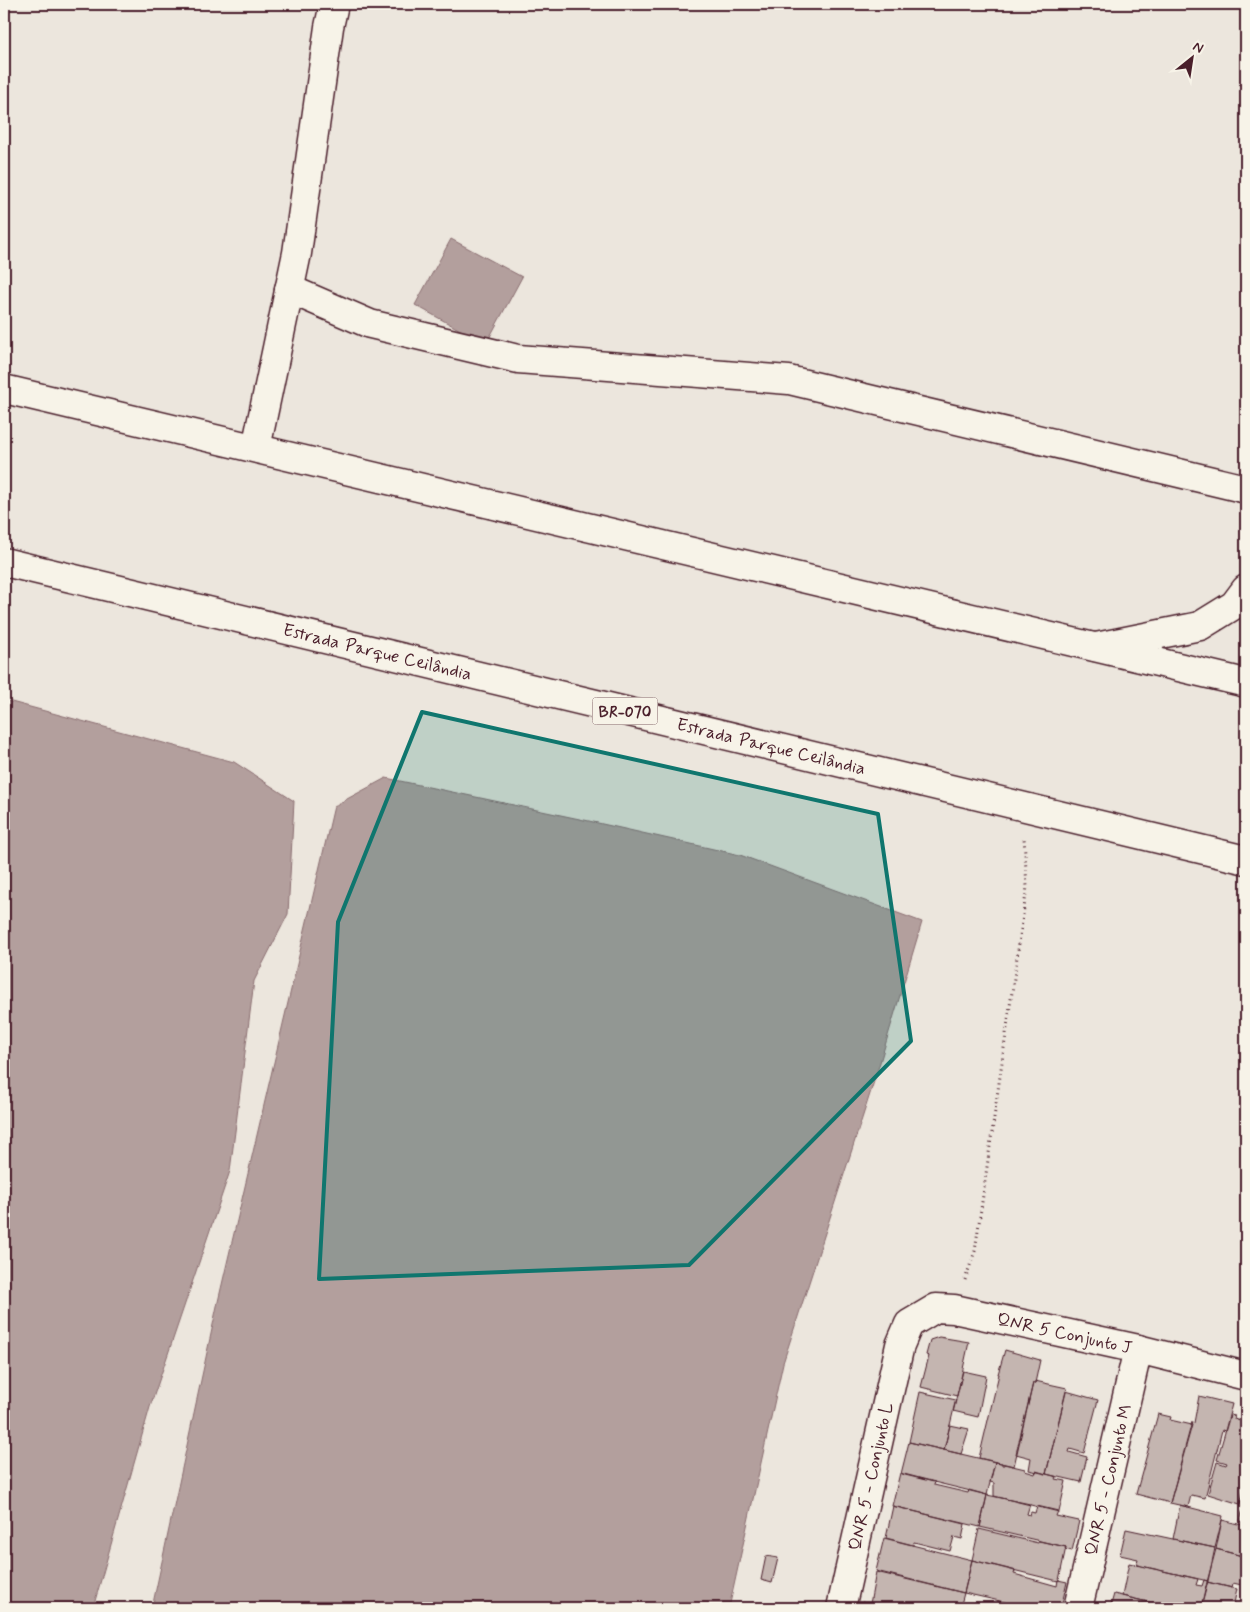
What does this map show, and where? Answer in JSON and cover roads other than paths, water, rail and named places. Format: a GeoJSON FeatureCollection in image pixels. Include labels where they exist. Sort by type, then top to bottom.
{"type":"FeatureCollection","features":[{"type":"Feature","properties":{"kind":"main road"},"geometry":{"type":"LineString","coordinates":[[256,448],[297,253],[329,27],[334,4]]}},
{"type":"Feature","properties":{"kind":"main road"},"geometry":{"type":"LineString","coordinates":[[289,289],[370,324],[518,359],[789,380],[1246,489]]}},
{"type":"Feature","properties":{"kind":"main road"},"geometry":{"type":"LineString","coordinates":[[4,389],[1246,682]]}},
{"type":"Feature","properties":{"kind":"main road","name":"Estrada Parque Ceilândia"},"geometry":{"type":"LineString","coordinates":[[4,562],[1246,860]]}},
{"type":"Feature","properties":{"kind":"main road"},"geometry":{"type":"LineString","coordinates":[[1096,647],[1200,626],[1234,605],[1246,589]]}},
{"type":"Feature","properties":{"kind":"main road","name":"QNR 5 Conjunto J"},"geometry":{"type":"LineString","coordinates":[[900,1345],[910,1324],[936,1308],[954,1309],[1138,1349],[1246,1376]]}},
{"type":"Feature","properties":{"kind":"main road","name":"QNR 5 - Conjunto L"},"geometry":{"type":"LineString","coordinates":[[841,1608],[900,1345]]}},
{"type":"Feature","properties":{"kind":"main road","name":"QNR 5 - Conjunto M"},"geometry":{"type":"LineString","coordinates":[[1078,1608],[1138,1349]]}}]}
